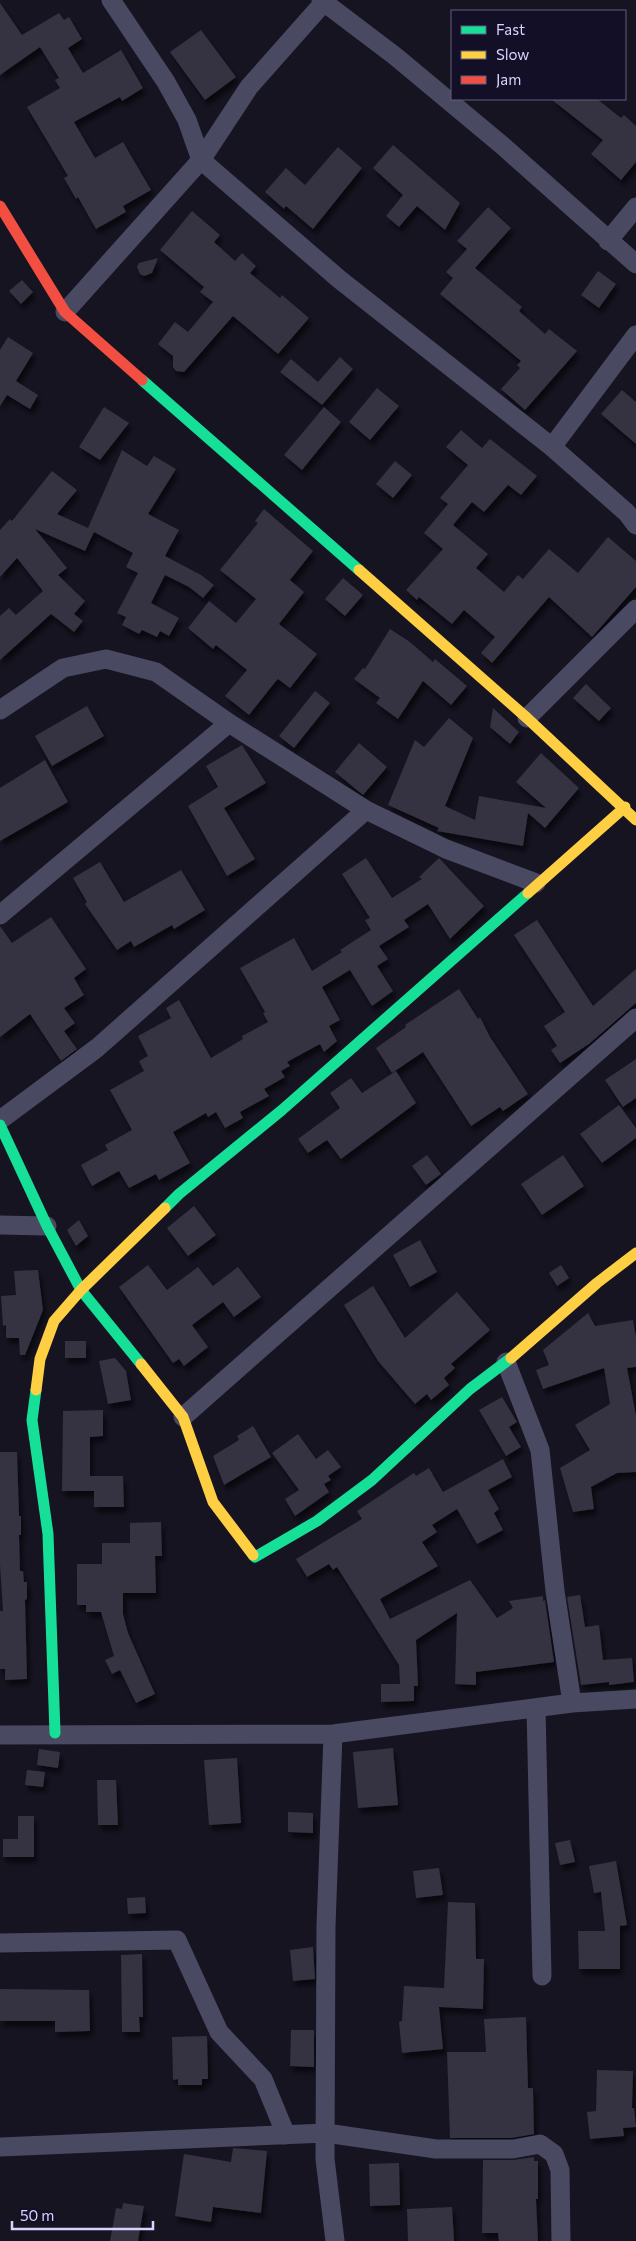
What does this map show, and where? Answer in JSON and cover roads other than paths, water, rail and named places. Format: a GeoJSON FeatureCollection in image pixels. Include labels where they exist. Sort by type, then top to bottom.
{"type":"FeatureCollection","features":[{"type":"Feature","properties":{"kind":"street"},"geometry":{"type":"LineString","coordinates":[[111,0],[161,75],[187,120],[200,160],[339,279],[552,447],[627,513],[636,525]]}},
{"type":"Feature","properties":{"kind":"street"},"geometry":{"type":"LineString","coordinates":[[65,312],[200,160],[249,87],[324,1],[395,56],[496,140],[636,264]]}},
{"type":"Feature","properties":{"kind":"street"},"geometry":{"type":"LineString","coordinates":[[0,206],[65,312],[528,718],[625,807],[636,820]]}},
{"type":"Feature","properties":{"kind":"street"},"geometry":{"type":"LineString","coordinates":[[608,241],[636,207]]}},
{"type":"Feature","properties":{"kind":"street"},"geometry":{"type":"LineString","coordinates":[[552,447],[636,335]]}},
{"type":"Feature","properties":{"kind":"street"},"geometry":{"type":"LineString","coordinates":[[528,718],[636,610]]}},
{"type":"Feature","properties":{"kind":"street"},"geometry":{"type":"LineString","coordinates":[[0,710],[62,668],[106,659],[156,672],[229,723],[366,810],[446,848],[536,884]]}},
{"type":"Feature","properties":{"kind":"street"},"geometry":{"type":"LineString","coordinates":[[0,915],[229,723]]}},
{"type":"Feature","properties":{"kind":"street"},"geometry":{"type":"LineString","coordinates":[[55,1733],[48,1534],[32,1420],[40,1359],[54,1321],[81,1290],[179,1194],[282,1110],[625,807]]}},
{"type":"Feature","properties":{"kind":"street"},"geometry":{"type":"LineString","coordinates":[[0,1120],[97,1048],[366,810]]}},
{"type":"Feature","properties":{"kind":"street"},"geometry":{"type":"LineString","coordinates":[[183,1417],[636,1018]]}},
{"type":"Feature","properties":{"kind":"street"},"geometry":{"type":"LineString","coordinates":[[0,1125],[47,1226],[81,1290],[183,1417],[213,1502],[255,1557],[317,1521],[372,1480],[470,1389],[506,1362],[596,1283],[636,1253]]}},
{"type":"Feature","properties":{"kind":"street"},"geometry":{"type":"LineString","coordinates":[[0,1225],[47,1226]]}},
{"type":"Feature","properties":{"kind":"street"},"geometry":{"type":"LineString","coordinates":[[506,1362],[540,1450],[555,1591],[572,1703]]}},
{"type":"Feature","properties":{"kind":"street"},"geometry":{"type":"LineString","coordinates":[[0,1735],[55,1733],[333,1734],[572,1703],[636,1699]]}},
{"type":"Feature","properties":{"kind":"street"},"geometry":{"type":"LineString","coordinates":[[536,1708],[542,1976]]}},
{"type":"Feature","properties":{"kind":"street"},"geometry":{"type":"LineString","coordinates":[[333,1734],[326,1926],[325,2158],[335,2241]]}},
{"type":"Feature","properties":{"kind":"street"},"geometry":{"type":"LineString","coordinates":[[0,1943],[177,1940],[219,2032],[263,2079],[286,2135]]}},
{"type":"Feature","properties":{"kind":"street"},"geometry":{"type":"LineString","coordinates":[[0,2147],[326,2133],[436,2149],[513,2149],[540,2144],[554,2154],[560,2170],[561,2241]]}}]}
